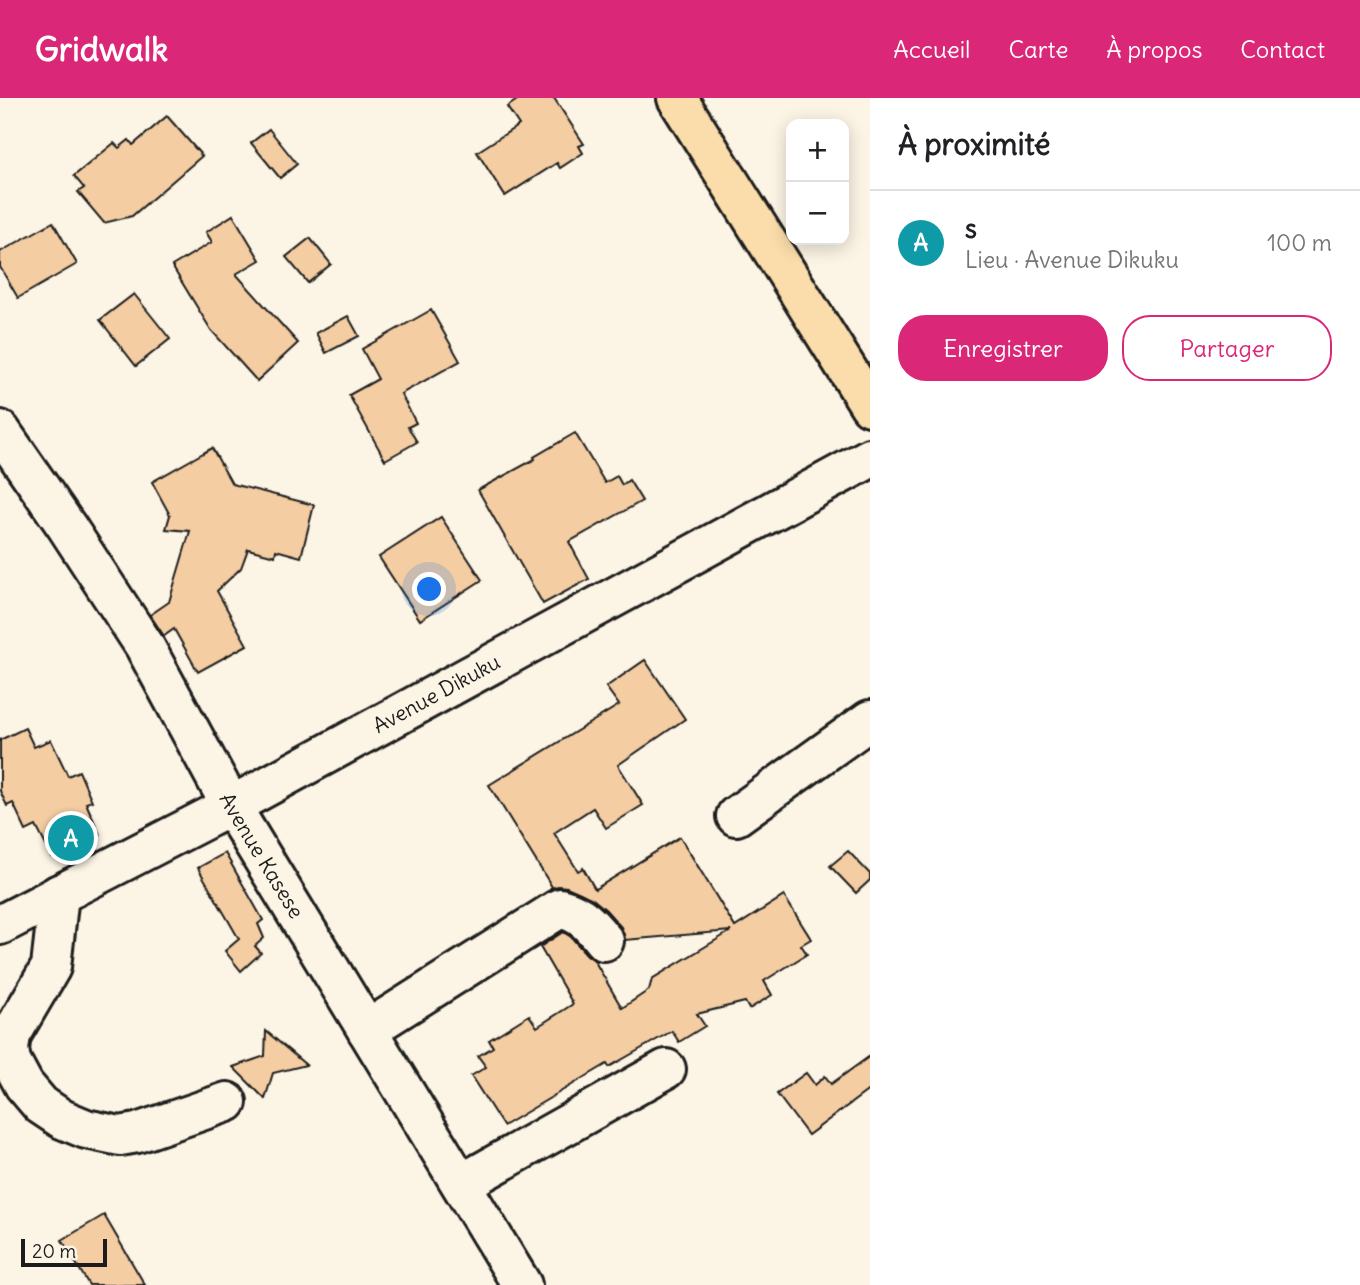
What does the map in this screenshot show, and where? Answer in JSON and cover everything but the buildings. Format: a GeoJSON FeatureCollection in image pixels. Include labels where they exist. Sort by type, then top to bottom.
{"type":"FeatureCollection","features":[{"type":"Feature","properties":{"kind":"main road"},"geometry":{"type":"LineString","coordinates":[[677,98],[870,405]]}},
{"type":"Feature","properties":{"kind":"street","name":"Avenue Kasese"},"geometry":{"type":"LineString","coordinates":[[0,430],[144,645],[231,806],[522,1285]]}},
{"type":"Feature","properties":{"kind":"street","name":"Avenue Dikuku"},"geometry":{"type":"LineString","coordinates":[[0,925],[231,806],[870,458]]}},
{"type":"Feature","properties":{"kind":"street"},"geometry":{"type":"LineString","coordinates":[[736,816],[870,720]]}},
{"type":"Feature","properties":{"kind":"street"},"geometry":{"type":"LineString","coordinates":[[59,894],[51,967],[11,1035],[11,1061],[24,1085],[41,1105],[62,1119],[86,1129],[120,1136],[138,1133],[227,1102]]}},
{"type":"Feature","properties":{"kind":"street"},"geometry":{"type":"LineString","coordinates":[[367,1030],[561,908],[585,919],[604,941]]}},
{"type":"Feature","properties":{"kind":"street"},"geometry":{"type":"LineString","coordinates":[[461,1184],[666,1069]]}},
{"type":"Feature","properties":{"kind":"place","name":"s"},"geometry":{"type":"Point","coordinates":[71,838]}}]}
